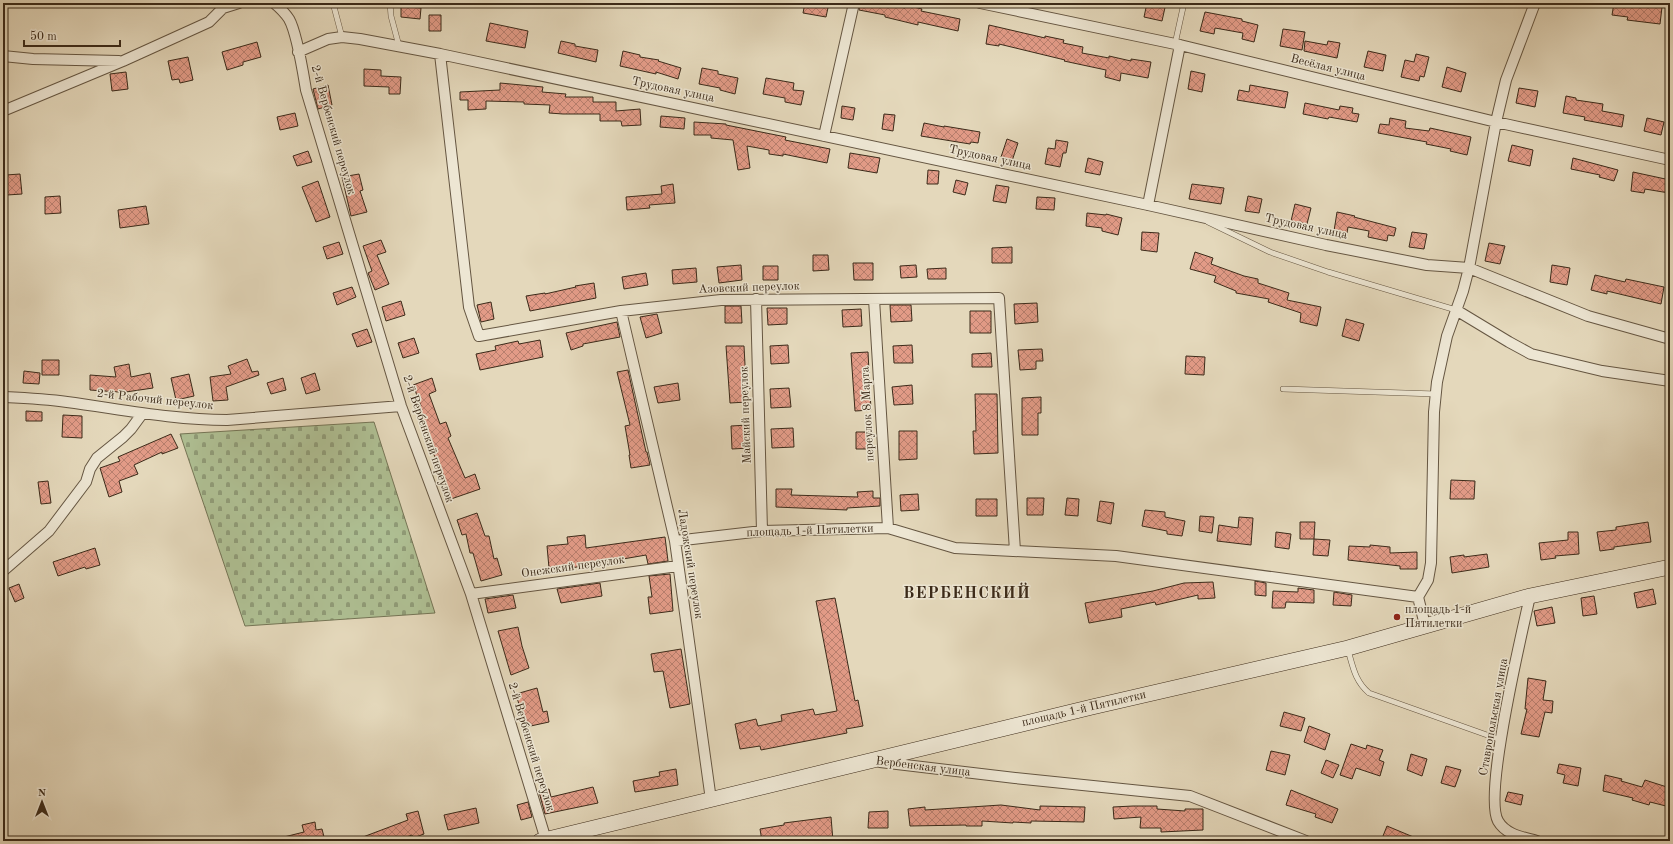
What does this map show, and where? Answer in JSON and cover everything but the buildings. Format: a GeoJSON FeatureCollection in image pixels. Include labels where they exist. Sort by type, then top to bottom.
{"type":"FeatureCollection","features":[{"type":"Feature","properties":{"kind":"main road","name":"площадь 1-й Пятилетки"},"geometry":{"type":"LineString","coordinates":[[872,761],[1348,648],[1530,596],[1670,567]]}},
{"type":"Feature","properties":{"kind":"main road","name":"Вербенская улица"},"geometry":{"type":"LineString","coordinates":[[543,840],[872,761]]}},
{"type":"Feature","properties":{"kind":"street"},"geometry":{"type":"LineString","coordinates":[[3,111],[123,61],[209,22],[222,8],[239,3]]}},
{"type":"Feature","properties":{"kind":"street","name":"2-й Вербенский переулок"},"geometry":{"type":"LineString","coordinates":[[274,3],[283,11],[290,21],[306,90],[401,406],[471,594],[543,840]]}},
{"type":"Feature","properties":{"kind":"street"},"geometry":{"type":"LineString","coordinates":[[824,136],[854,3]]}},
{"type":"Feature","properties":{"kind":"street","name":"Весёлая улица"},"geometry":{"type":"LineString","coordinates":[[980,3],[1178,45],[1496,122],[1670,160]]}},
{"type":"Feature","properties":{"kind":"street"},"geometry":{"type":"LineString","coordinates":[[1425,625],[1418,597],[1428,580],[1431,563],[1436,394],[1441,361],[1447,336],[1469,268],[1496,122],[1506,80],[1535,3]]}},
{"type":"Feature","properties":{"kind":"street","name":"Трудовая улица"},"geometry":{"type":"LineString","coordinates":[[298,52],[328,39],[342,37],[399,46],[1148,205],[1326,245],[1427,265],[1469,268],[1588,316],[1670,339]]}},
{"type":"Feature","properties":{"kind":"street"},"geometry":{"type":"LineString","coordinates":[[1148,205],[1178,45]]}},
{"type":"Feature","properties":{"kind":"street","name":"Азовский переулок"},"geometry":{"type":"LineString","coordinates":[[440,54],[469,307],[479,336],[621,312],[722,300],[756,298],[999,298],[1015,551]]}},
{"type":"Feature","properties":{"kind":"street"},"geometry":{"type":"LineString","coordinates":[[3,56],[33,59],[123,61]]}},
{"type":"Feature","properties":{"kind":"street","name":"Майский переулок"},"geometry":{"type":"LineString","coordinates":[[756,298],[762,531]]}},
{"type":"Feature","properties":{"kind":"street","name":"переулок 8 Марта"},"geometry":{"type":"LineString","coordinates":[[874,298],[888,528]]}},
{"type":"Feature","properties":{"kind":"street"},"geometry":{"type":"LineString","coordinates":[[1456,310],[1531,354],[1602,371],[1670,381]]}},
{"type":"Feature","properties":{"kind":"street","name":"Ладожский переулок"},"geometry":{"type":"LineString","coordinates":[[621,312],[675,541],[711,800]]}},
{"type":"Feature","properties":{"kind":"street","name":"2-й Рабочий переулок"},"geometry":{"type":"LineString","coordinates":[[3,397],[66,402],[142,414],[200,420],[227,420],[401,406]]}},
{"type":"Feature","properties":{"kind":"street"},"geometry":{"type":"LineString","coordinates":[[3,571],[49,531],[86,482],[90,469],[97,458],[123,437],[142,414]]}},
{"type":"Feature","properties":{"kind":"street","name":"площадь 1-й Пятилетки"},"geometry":{"type":"LineString","coordinates":[[675,541],[762,531],[888,528],[955,548],[1116,556],[1418,597]]}},
{"type":"Feature","properties":{"kind":"street","name":"Онежский переулок"},"geometry":{"type":"LineString","coordinates":[[471,594],[678,566]]}},
{"type":"Feature","properties":{"kind":"street","name":"Ставропольская улица"},"geometry":{"type":"LineString","coordinates":[[1530,596],[1501,740],[1495,783],[1495,810],[1497,820],[1504,829],[1512,834],[1537,841]]}},
{"type":"Feature","properties":{"kind":"street","name":"Вербенская улица"},"geometry":{"type":"LineString","coordinates":[[872,761],[1023,779],[1190,796],[1306,841]]}},
{"type":"Feature","properties":{"kind":"lane"},"geometry":{"type":"LineString","coordinates":[[334,3],[342,37]]}},
{"type":"Feature","properties":{"kind":"lane"},"geometry":{"type":"LineString","coordinates":[[390,3],[391,16],[399,46]]}},
{"type":"Feature","properties":{"kind":"lane"},"geometry":{"type":"LineString","coordinates":[[1178,45],[1184,3]]}},
{"type":"Feature","properties":{"kind":"lane"},"geometry":{"type":"LineString","coordinates":[[1193,215],[1277,254],[1328,272],[1456,310]]}},
{"type":"Feature","properties":{"kind":"lane"},"geometry":{"type":"LineString","coordinates":[[1283,389],[1436,394]]}},
{"type":"Feature","properties":{"kind":"lane"},"geometry":{"type":"LineString","coordinates":[[1348,648],[1355,677],[1361,686],[1369,693],[1501,740]]}},
{"type":"Feature","properties":{"kind":"green space"},"geometry":{"type":"Polygon","coordinates":[[[374,422],[435,613],[245,626],[180,434],[374,422]]]}},
{"type":"Feature","properties":{"kind":"place","name":"площадь 1-й Пятилетки"},"geometry":{"type":"Point","coordinates":[1397,617]}},
{"type":"Feature","properties":{"kind":"district","name":"ВЕРБЕНСКИЙ"},"geometry":{"type":"Point","coordinates":[967,594]}}]}
